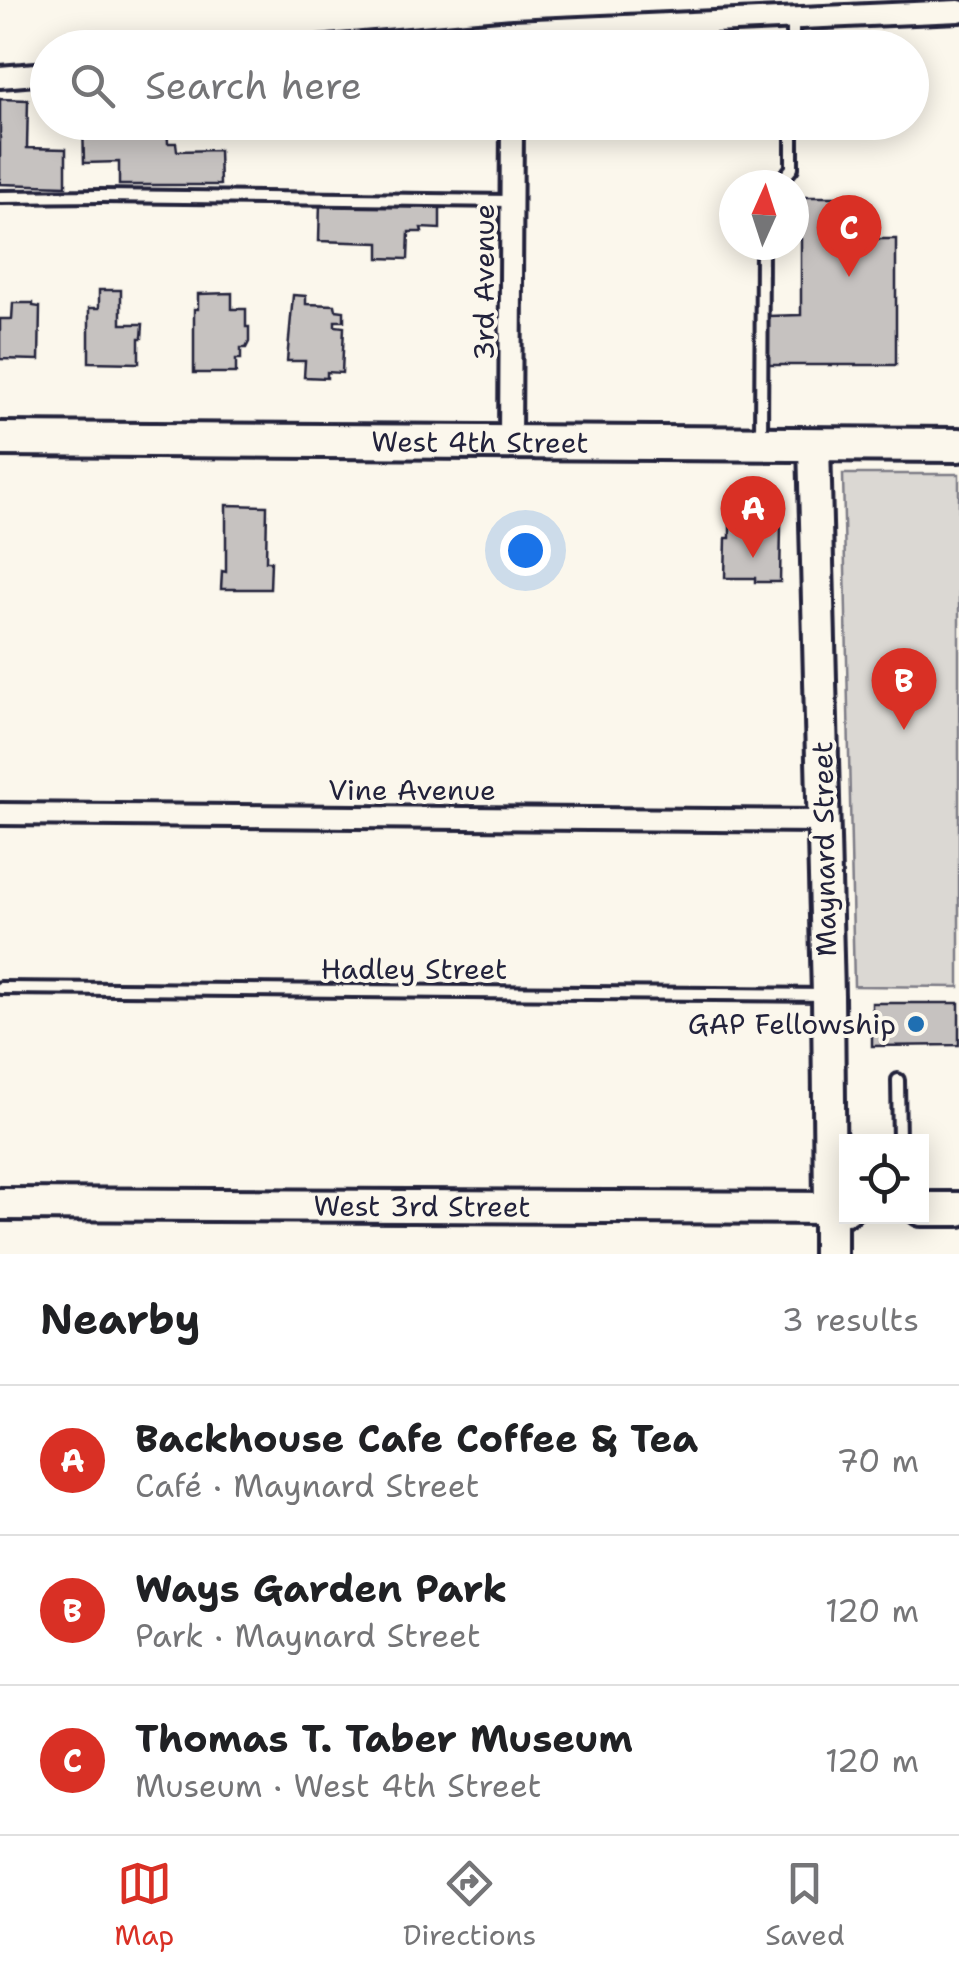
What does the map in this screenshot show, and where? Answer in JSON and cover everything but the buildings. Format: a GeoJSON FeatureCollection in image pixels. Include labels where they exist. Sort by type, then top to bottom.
{"type":"FeatureCollection","features":[{"type":"Feature","properties":{"kind":"main road","name":"West 4th Street"},"geometry":{"type":"LineString","coordinates":[[0,440],[959,445]]}},
{"type":"Feature","properties":{"kind":"main road","name":"Maynard Street"},"geometry":{"type":"LineString","coordinates":[[814,444],[828,995],[838,1208],[830,1254]]}},
{"type":"Feature","properties":{"kind":"main road","name":"West 3rd Street"},"geometry":{"type":"LineString","coordinates":[[0,1204],[838,1208]]}},
{"type":"Feature","properties":{"kind":"main road"},"geometry":{"type":"LineString","coordinates":[[929,1209],[959,1209]]}},
{"type":"Feature","properties":{"kind":"street"},"geometry":{"type":"LineString","coordinates":[[633,30],[959,11]]}},
{"type":"Feature","properties":{"kind":"street"},"geometry":{"type":"LineString","coordinates":[[0,77],[30,74]]}},
{"type":"Feature","properties":{"kind":"street","name":"3rd Avenue"},"geometry":{"type":"LineString","coordinates":[[510,441],[512,140]]}},
{"type":"Feature","properties":{"kind":"street","name":"Vine Avenue"},"geometry":{"type":"LineString","coordinates":[[0,814],[823,821]]}},
{"type":"Feature","properties":{"kind":"lane"},"geometry":{"type":"LineString","coordinates":[[794,18],[794,30]]}},
{"type":"Feature","properties":{"kind":"lane"},"geometry":{"type":"LineString","coordinates":[[790,170],[792,140]]}},
{"type":"Feature","properties":{"kind":"lane"},"geometry":{"type":"LineString","coordinates":[[0,197],[512,201]]}},
{"type":"Feature","properties":{"kind":"lane"},"geometry":{"type":"LineString","coordinates":[[760,443],[762,260]]}},
{"type":"Feature","properties":{"kind":"lane","name":"Hadley Street"},"geometry":{"type":"LineString","coordinates":[[0,988],[828,995]]}},
{"type":"Feature","properties":{"kind":"lane"},"geometry":{"type":"LineString","coordinates":[[898,1080],[899,1134]]}},
{"type":"Feature","properties":{"kind":"shaded area"},"geometry":{"type":"Polygon","coordinates":[[[843,474],[959,474],[959,987],[854,986],[843,474]]]}},
{"type":"Feature","properties":{"kind":"place","name":"Thomas T. Taber Museum"},"geometry":{"type":"Point","coordinates":[849,277]}},
{"type":"Feature","properties":{"kind":"place","name":"Backhouse Cafe Coffee & Tea"},"geometry":{"type":"Point","coordinates":[753,558]}},
{"type":"Feature","properties":{"kind":"place","name":"Ways Garden Park"},"geometry":{"type":"Point","coordinates":[904,730]}},
{"type":"Feature","properties":{"kind":"place","name":"GAP Fellowship"},"geometry":{"type":"Point","coordinates":[916,1024]}}]}
